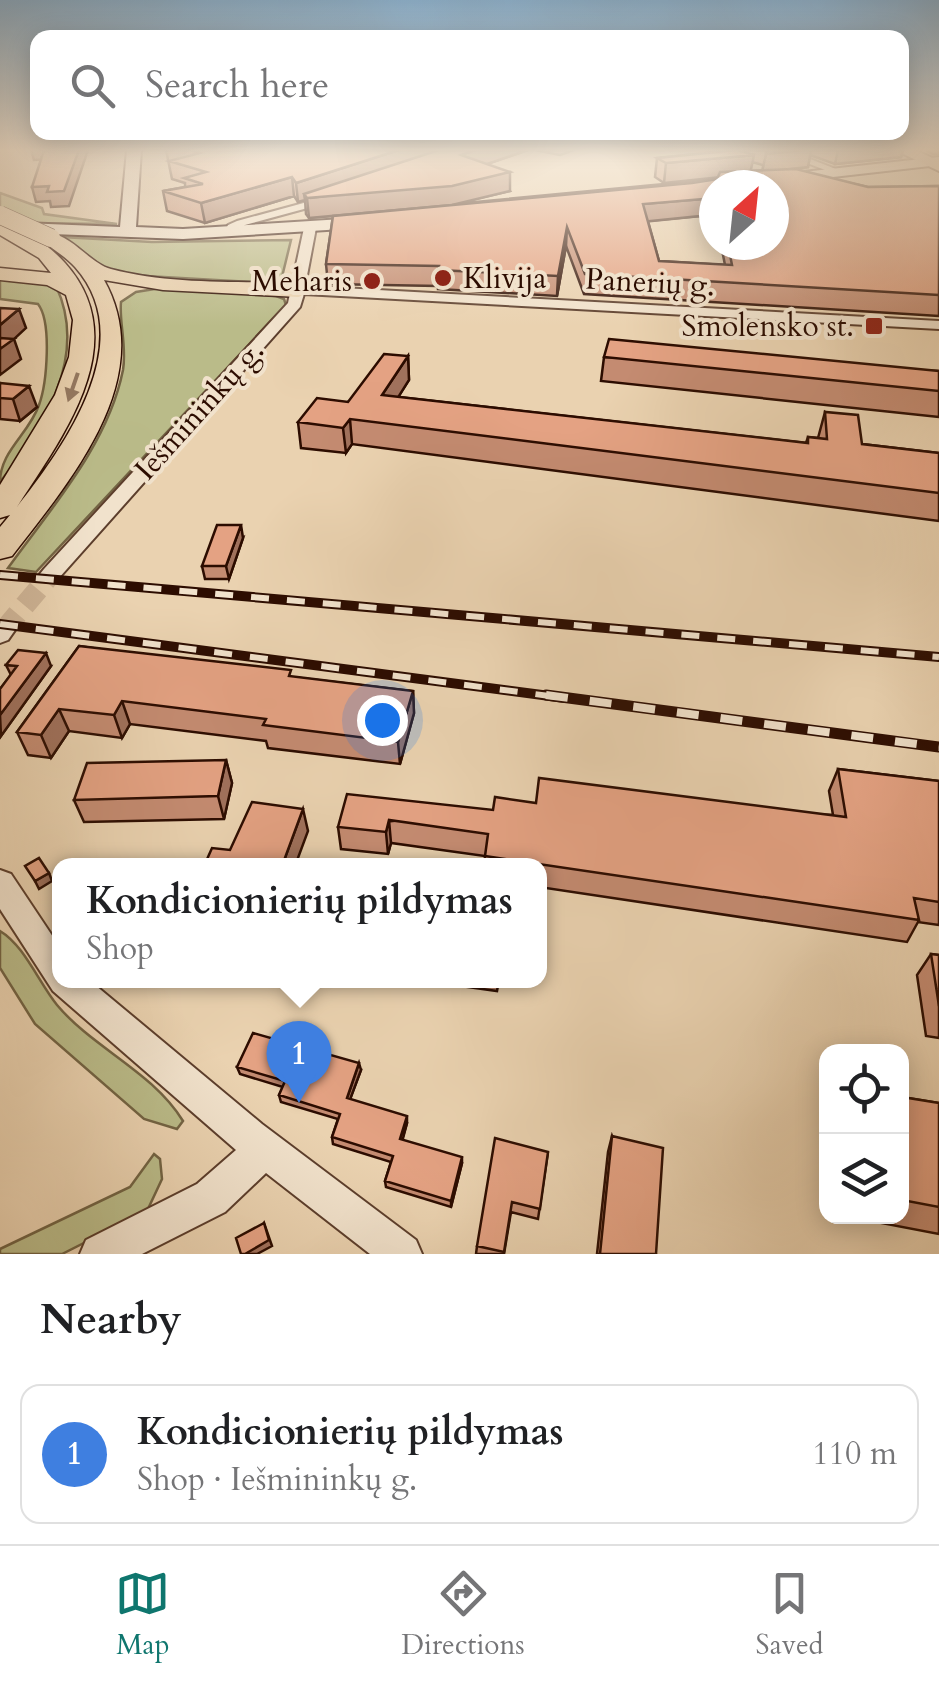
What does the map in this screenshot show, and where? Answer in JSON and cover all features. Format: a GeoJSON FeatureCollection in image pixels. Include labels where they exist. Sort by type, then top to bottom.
{"type":"FeatureCollection","features":[{"type":"Feature","properties":{"kind":"highway"},"geometry":{"type":"LineString","coordinates":[[0,215],[51,238],[82,280],[84,314],[77,380],[68,403],[0,508]]}},
{"type":"Feature","properties":{"kind":"highway"},"geometry":{"type":"LineString","coordinates":[[0,227],[99,288],[106,308],[110,355],[98,403],[53,484],[0,549]]}},
{"type":"Feature","properties":{"kind":"highway"},"geometry":{"type":"LineString","coordinates":[[0,263],[22,255],[28,241]]}},
{"type":"Feature","properties":{"kind":"highway"},"geometry":{"type":"LineString","coordinates":[[0,274],[52,280],[108,275],[183,284],[299,290]]}},
{"type":"Feature","properties":{"kind":"highway"},"geometry":{"type":"LineString","coordinates":[[106,308],[134,290],[183,284]]}},
{"type":"Feature","properties":{"kind":"main road"},"geometry":{"type":"LineString","coordinates":[[124,233],[130,224],[131,209]]}},
{"type":"Feature","properties":{"kind":"main road"},"geometry":{"type":"LineString","coordinates":[[0,227],[230,234],[399,219]]}},
{"type":"Feature","properties":{"kind":"street"},"geometry":{"type":"LineString","coordinates":[[230,234],[236,225],[294,209]]}},
{"type":"Feature","properties":{"kind":"street","name":"Iešmininkų g."},"geometry":{"type":"LineString","coordinates":[[51,574],[296,304],[310,228]]}},
{"type":"Feature","properties":{"kind":"street","name":"Panerių g."},"geometry":{"type":"LineString","coordinates":[[299,290],[939,325]]}},
{"type":"Feature","properties":{"kind":"street"},"geometry":{"type":"LineString","coordinates":[[0,883],[52,963]]}},
{"type":"Feature","properties":{"kind":"street"},"geometry":{"type":"LineString","coordinates":[[73,988],[122,1034],[264,1149],[402,1254]]}},
{"type":"Feature","properties":{"kind":"street"},"geometry":{"type":"LineString","coordinates":[[100,1254],[211,1198],[264,1149]]}},
{"type":"Feature","properties":{"kind":"green space"},"geometry":{"type":"Polygon","coordinates":[[[0,209],[42,209],[44,214],[117,224],[34,223],[0,209]]]}},
{"type":"Feature","properties":{"kind":"green space"},"geometry":{"type":"Polygon","coordinates":[[[61,237],[152,242],[291,240],[281,281],[271,283],[111,274],[61,237]]]}},
{"type":"Feature","properties":{"kind":"green space"},"geometry":{"type":"Polygon","coordinates":[[[0,277],[56,286],[65,312],[67,339],[64,365],[46,415],[0,482],[5,461],[39,405],[47,353],[45,324],[38,304],[0,299],[0,277]]]}},
{"type":"Feature","properties":{"kind":"green space"},"geometry":{"type":"Polygon","coordinates":[[[161,288],[276,296],[284,299],[286,305],[36,572],[8,568],[76,475],[105,424],[123,370],[121,302],[136,292],[161,288]]]}},
{"type":"Feature","properties":{"kind":"green space"},"geometry":{"type":"Polygon","coordinates":[[[0,931],[16,945],[72,1021],[170,1103],[183,1121],[177,1129],[144,1119],[35,1024],[0,968],[0,931]]]}},
{"type":"Feature","properties":{"kind":"green space"},"geometry":{"type":"Polygon","coordinates":[[[154,1154],[160,1159],[162,1179],[147,1211],[62,1254],[0,1254],[0,1249],[130,1187],[154,1154]]]}},
{"type":"Feature","properties":{"kind":"building"},"geometry":{"type":"Polygon","coordinates":[[[414,209],[644,209],[659,261],[732,265],[731,260],[789,260],[789,209],[939,209],[939,295],[585,274],[567,227],[558,276],[438,270],[439,266],[326,264],[333,216],[414,209]]]}},
{"type":"Feature","properties":{"kind":"building"},"geometry":{"type":"Polygon","coordinates":[[[0,308],[19,309],[0,325],[0,308]]]}},
{"type":"Feature","properties":{"kind":"building"},"geometry":{"type":"Polygon","coordinates":[[[0,338],[14,339],[0,349],[0,338]]]}},
{"type":"Feature","properties":{"kind":"building"},"geometry":{"type":"Polygon","coordinates":[[[609,339],[939,371],[939,391],[604,357],[609,339]]]}},
{"type":"Feature","properties":{"kind":"building"},"geometry":{"type":"Polygon","coordinates":[[[384,354],[408,356],[382,395],[808,443],[808,437],[827,439],[825,412],[858,415],[862,444],[939,453],[939,493],[350,419],[343,428],[298,422],[317,398],[348,402],[384,354]]]}},
{"type":"Feature","properties":{"kind":"building"},"geometry":{"type":"Polygon","coordinates":[[[0,383],[29,386],[13,399],[0,398],[0,383]]]}},
{"type":"Feature","properties":{"kind":"building"},"geometry":{"type":"Polygon","coordinates":[[[217,525],[241,525],[226,566],[202,566],[217,525]]]}},
{"type":"Feature","properties":{"kind":"building"},"geometry":{"type":"Polygon","coordinates":[[[79,646],[291,670],[289,676],[413,691],[398,742],[263,725],[266,719],[122,701],[114,715],[59,709],[41,735],[17,732],[79,646]]]}},
{"type":"Feature","properties":{"kind":"building"},"geometry":{"type":"Polygon","coordinates":[[[18,650],[46,653],[0,715],[0,689],[17,666],[6,665],[18,650]]]}},
{"type":"Feature","properties":{"kind":"building"},"geometry":{"type":"Polygon","coordinates":[[[226,760],[218,796],[74,800],[87,763],[226,760]]]}},
{"type":"Feature","properties":{"kind":"building"},"geometry":{"type":"Polygon","coordinates":[[[838,769],[939,781],[939,902],[914,898],[919,920],[547,865],[547,858],[485,856],[488,834],[389,820],[386,832],[338,827],[347,794],[493,810],[495,797],[536,803],[539,778],[846,817],[838,769]]]}},
{"type":"Feature","properties":{"kind":"building"},"geometry":{"type":"Polygon","coordinates":[[[252,802],[303,809],[285,858],[208,858],[212,848],[230,850],[252,802]]]}},
{"type":"Feature","properties":{"kind":"building"},"geometry":{"type":"Polygon","coordinates":[[[39,858],[49,873],[35,881],[25,866],[39,858]]]}},
{"type":"Feature","properties":{"kind":"building"},"geometry":{"type":"Polygon","coordinates":[[[931,954],[939,955],[939,1006],[931,954]]]}},
{"type":"Feature","properties":{"kind":"building"},"geometry":{"type":"Polygon","coordinates":[[[253,1033],[359,1063],[347,1098],[407,1116],[400,1139],[462,1157],[451,1201],[385,1181],[393,1156],[332,1137],[340,1114],[279,1095],[285,1081],[237,1067],[253,1033]]]}},
{"type":"Feature","properties":{"kind":"building"},"geometry":{"type":"Polygon","coordinates":[[[909,1098],[939,1103],[939,1207],[909,1201],[909,1098]]]}},
{"type":"Feature","properties":{"kind":"building"},"geometry":{"type":"Polygon","coordinates":[[[612,1136],[663,1148],[656,1254],[600,1254],[612,1136]]]}},
{"type":"Feature","properties":{"kind":"building"},"geometry":{"type":"Polygon","coordinates":[[[495,1138],[548,1152],[540,1209],[512,1202],[504,1252],[477,1246],[495,1138]]]}},
{"type":"Feature","properties":{"kind":"building"},"geometry":{"type":"Polygon","coordinates":[[[264,1223],[269,1240],[241,1254],[236,1238],[264,1223]]]}},
{"type":"Feature","properties":{"kind":"tunnel"},"geometry":{"type":"LineString","coordinates":[[4,630],[51,574]]}},
{"type":"Feature","properties":{"kind":"railway"},"geometry":{"type":"LineString","coordinates":[[0,575],[939,657]]}},
{"type":"Feature","properties":{"kind":"railway"},"geometry":{"type":"LineString","coordinates":[[0,624],[565,698]]}},
{"type":"Feature","properties":{"kind":"railway"},"geometry":{"type":"LineString","coordinates":[[546,695],[939,747]]}},
{"type":"Feature","properties":{"kind":"place","name":"Klivija"},"geometry":{"type":"Point","coordinates":[443,278]}},
{"type":"Feature","properties":{"kind":"place","name":"Meharis"},"geometry":{"type":"Point","coordinates":[372,281]}},
{"type":"Feature","properties":{"kind":"place","name":"Smolensko st."},"geometry":{"type":"Point","coordinates":[874,326]}},
{"type":"Feature","properties":{"kind":"place","name":"Kondicionierių pildymas"},"geometry":{"type":"Point","coordinates":[299,1103]}}]}
